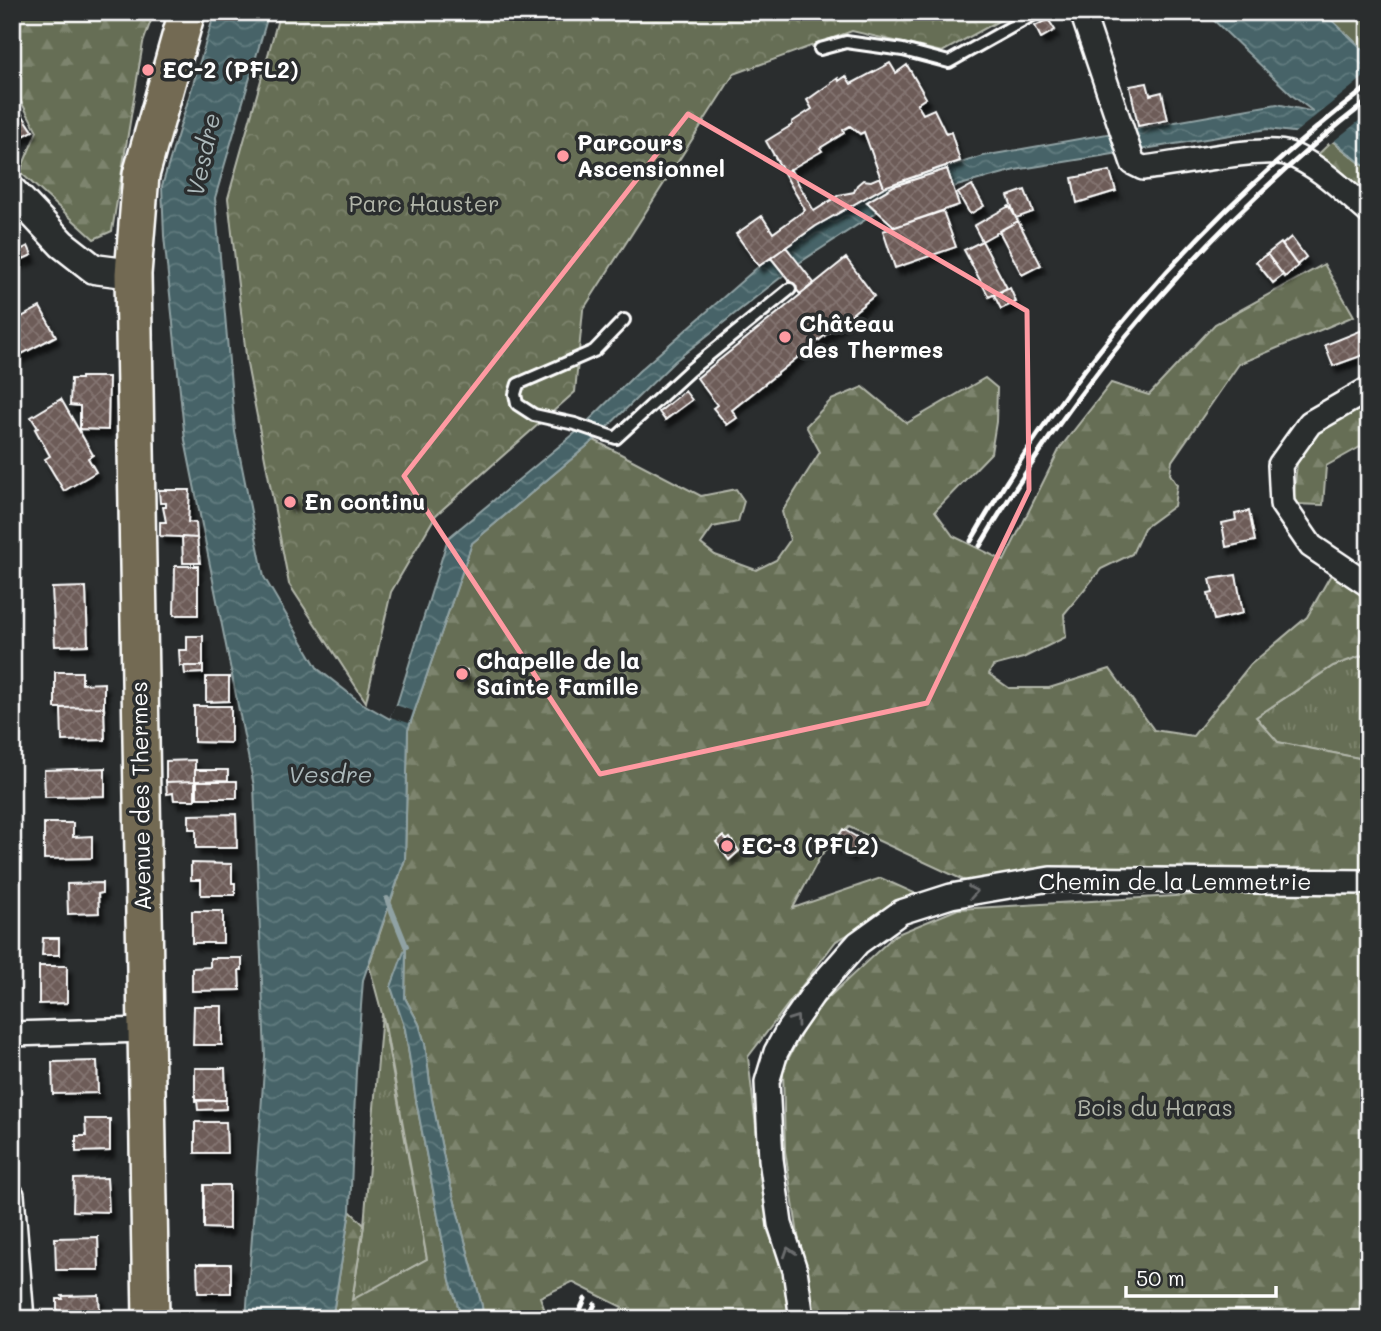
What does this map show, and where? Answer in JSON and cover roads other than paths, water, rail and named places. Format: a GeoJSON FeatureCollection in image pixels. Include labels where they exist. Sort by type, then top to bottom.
{"type":"FeatureCollection","features":[{"type":"Feature","properties":{"kind":"main road","name":"Avenue des Thermes"},"geometry":{"type":"LineString","coordinates":[[151,1319],[133,274],[141,175],[187,12]]}},
{"type":"Feature","properties":{"kind":"street"},"geometry":{"type":"LineString","coordinates":[[1082,12],[1133,163],[1143,168],[1255,152],[1288,153],[1309,165],[1369,212]]}},
{"type":"Feature","properties":{"kind":"street"},"geometry":{"type":"LineString","coordinates":[[12,191],[62,244],[94,269],[133,274]]}},
{"type":"Feature","properties":{"kind":"street"},"geometry":{"type":"LineString","coordinates":[[1369,389],[1310,423],[1280,465],[1282,504],[1311,545],[1369,585]]}},
{"type":"Feature","properties":{"kind":"street","name":"Chemin de la Lemmetrie"},"geometry":{"type":"LineString","coordinates":[[802,1319],[795,1270],[780,1224],[771,1159],[767,1082],[776,1052],[788,1030],[813,994],[858,943],[901,912],[951,896],[1050,879],[1369,882]]}},
{"type":"Feature","properties":{"kind":"street"},"geometry":{"type":"LineString","coordinates":[[12,1034],[145,1030]]}},
{"type":"Feature","properties":{"kind":"street"},"geometry":{"type":"LineString","coordinates":[[12,1195],[22,1319]]}},
{"type":"Feature","properties":{"kind":"lane"},"geometry":{"type":"LineString","coordinates":[[820,50],[846,42],[902,50],[949,62],[1038,12]]}},
{"type":"Feature","properties":{"kind":"lane"},"geometry":{"type":"LineString","coordinates":[[624,320],[594,351],[518,384],[515,394],[517,404],[534,415],[575,424],[616,438],[690,370],[790,289]]}},
{"type":"Feature","properties":{"kind":"water","name":"Vesdre"},"geometry":{"type":"Polygon","coordinates":[[[215,12],[269,12],[215,198],[235,432],[264,577],[318,669],[360,702],[390,719],[448,538],[580,429],[639,371],[759,266],[816,226],[884,187],[983,156],[1277,104],[1314,112],[1293,96],[1205,12],[1323,12],[1369,55],[1369,170],[1328,136],[1267,129],[1015,170],[953,187],[947,168],[905,182],[875,196],[866,202],[877,212],[799,263],[675,361],[594,440],[472,543],[408,730],[405,859],[363,980],[350,1211],[332,1319],[246,1319],[265,1056],[254,786],[185,440],[164,236],[162,186],[215,12]]]}},
{"type":"Feature","properties":{"kind":"water"},"geometry":{"type":"Polygon","coordinates":[[[406,946],[405,998],[419,1024],[425,1044],[432,1099],[446,1168],[482,1306],[483,1319],[462,1319],[450,1280],[405,1029],[391,987],[406,946]]]}},
{"type":"Feature","properties":{"kind":"waterway"},"geometry":{"type":"LineString","coordinates":[[387,899],[406,946]]}},
{"type":"Feature","properties":{"kind":"railway"},"geometry":{"type":"LineString","coordinates":[[971,541],[1010,476],[1053,413],[1147,294],[1253,185],[1369,86]]}},
{"type":"Feature","properties":{"kind":"railway"},"geometry":{"type":"LineString","coordinates":[[980,546],[1061,421],[1153,304],[1255,197],[1369,100]]}},
{"type":"Feature","properties":{"kind":"railway"},"geometry":{"type":"LineString","coordinates":[[576,1319],[585,1299]]}},
{"type":"Feature","properties":{"kind":"railway"},"geometry":{"type":"LineString","coordinates":[[588,1319],[595,1304]]}},
{"type":"Feature","properties":{"kind":"place","name":"EC-2 (PFL2)"},"geometry":{"type":"Point","coordinates":[148,70]}},
{"type":"Feature","properties":{"kind":"place","name":"Parcours Ascensionnel"},"geometry":{"type":"Point","coordinates":[563,156]}},
{"type":"Feature","properties":{"kind":"place","name":"Château des Thermes"},"geometry":{"type":"Point","coordinates":[785,337]}},
{"type":"Feature","properties":{"kind":"place","name":"En continu"},"geometry":{"type":"Point","coordinates":[290,502]}},
{"type":"Feature","properties":{"kind":"place","name":"Chapelle de la Sainte Famille"},"geometry":{"type":"Point","coordinates":[462,674]}},
{"type":"Feature","properties":{"kind":"place","name":"EC-3 (PFL2)"},"geometry":{"type":"Point","coordinates":[727,846]}},
{"type":"Feature","properties":{"kind":"park label","name":"Parc Hauster"},"geometry":{"type":"Point","coordinates":[424,204]}},
{"type":"Feature","properties":{"kind":"park label","name":"Bois du Haras"},"geometry":{"type":"Point","coordinates":[1155,1108]}}]}
